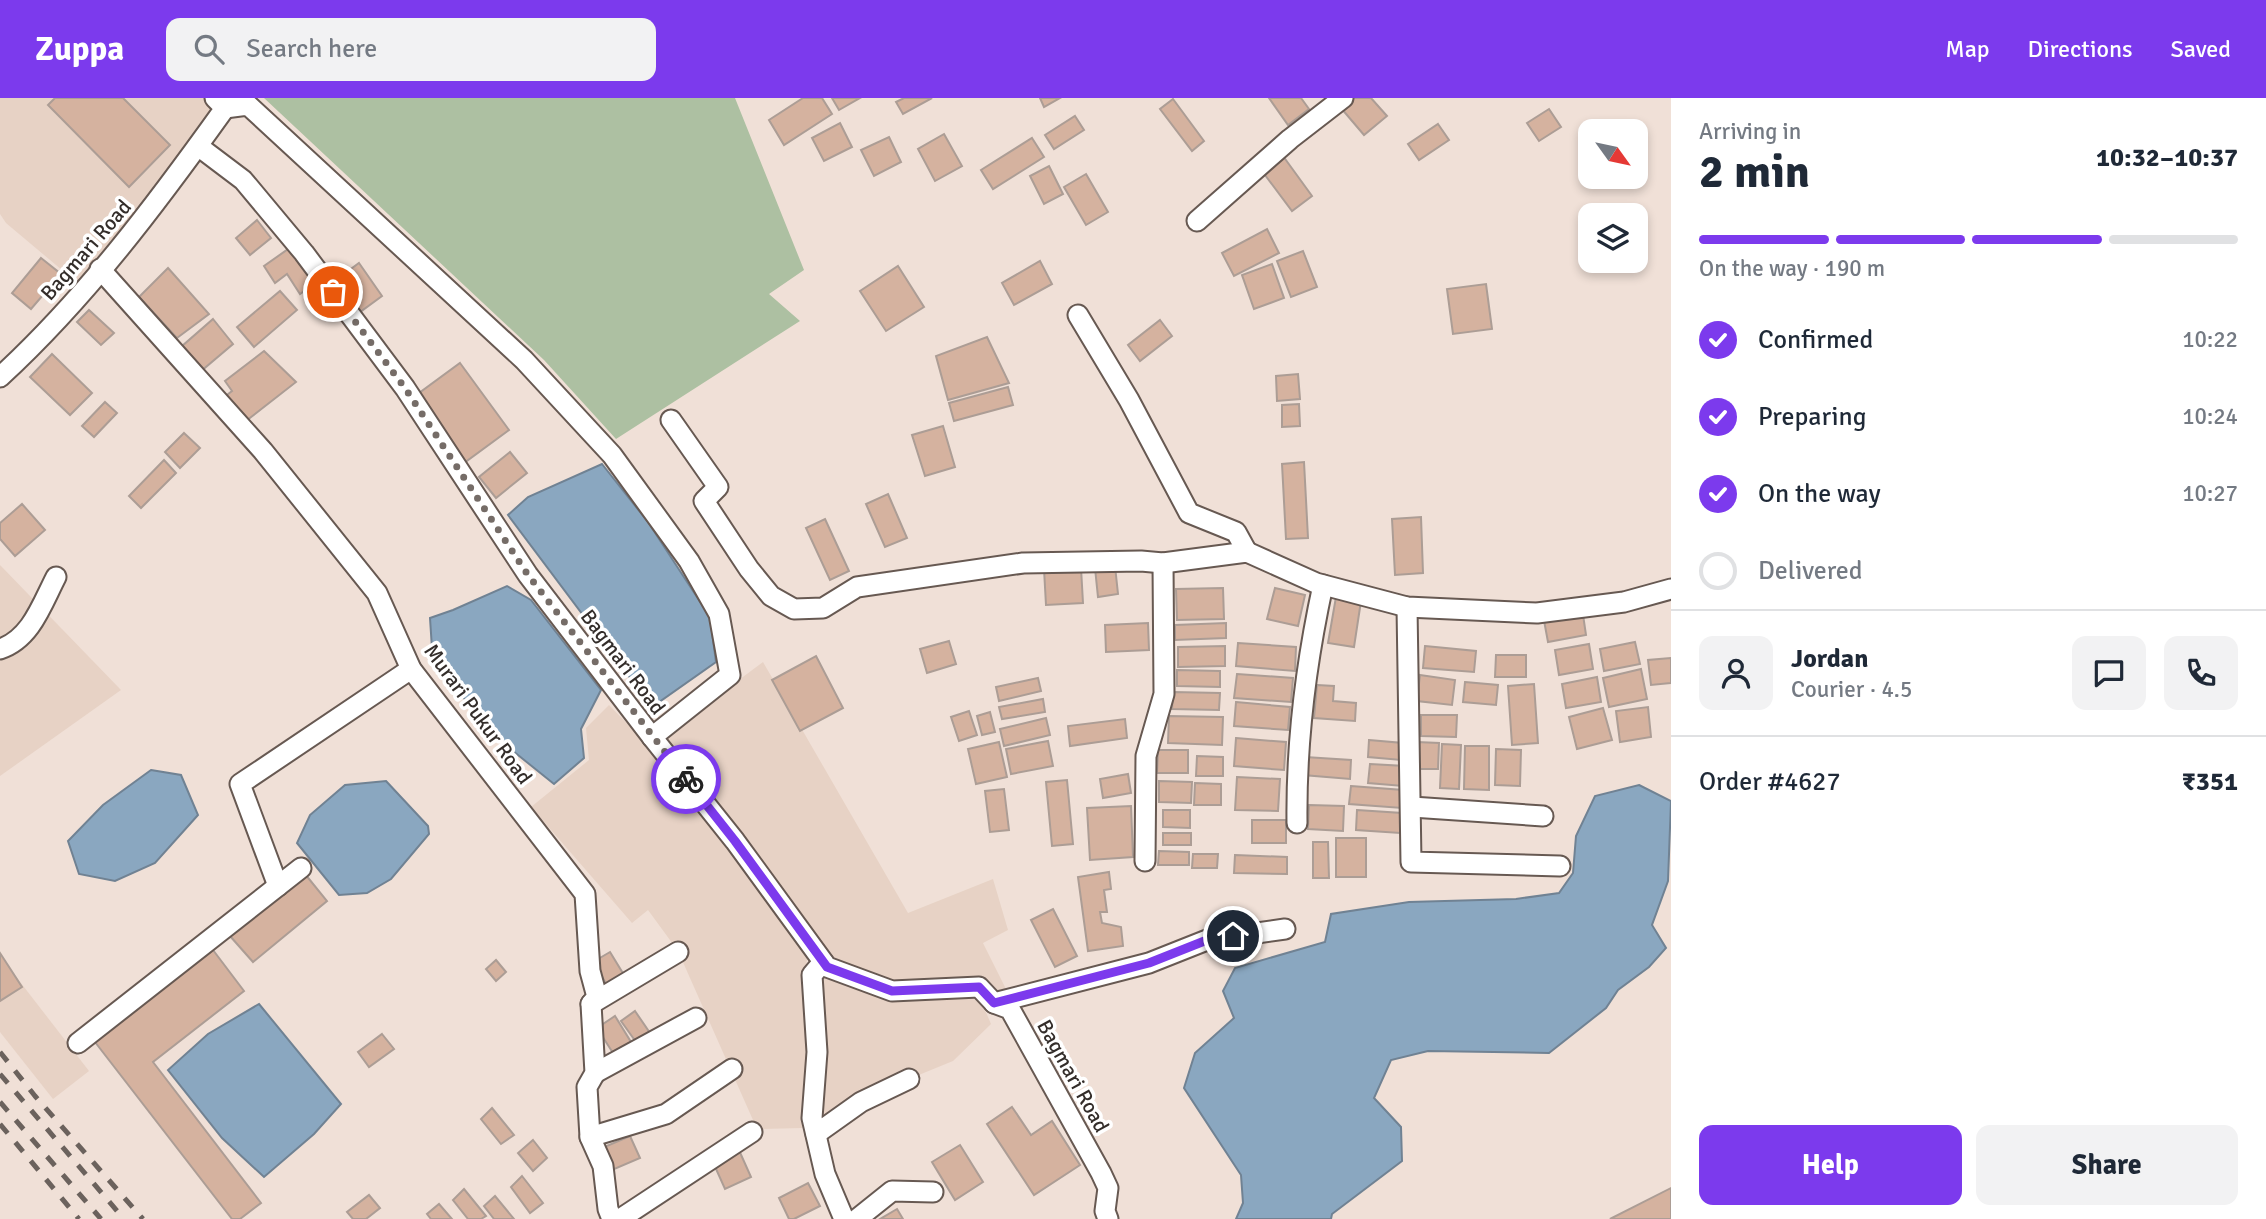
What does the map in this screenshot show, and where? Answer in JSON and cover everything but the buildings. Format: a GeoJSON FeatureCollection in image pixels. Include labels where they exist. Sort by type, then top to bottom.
{"type":"FeatureCollection","features":[{"type":"Feature","properties":{"kind":"street"},"geometry":{"type":"LineString","coordinates":[[1198,221],[1290,139],[1343,98]]}},
{"type":"Feature","properties":{"kind":"street"},"geometry":{"type":"LineString","coordinates":[[220,103],[248,105],[524,360],[612,455],[689,561],[719,614],[730,675],[652,737]]}},
{"type":"Feature","properties":{"kind":"street","name":"Bagmari Road"},"geometry":{"type":"LineString","coordinates":[[0,377],[32,348],[145,218],[198,146],[220,103]]}},
{"type":"Feature","properties":{"kind":"street","name":"Bagmari Road"},"geometry":{"type":"LineString","coordinates":[[198,146],[243,180],[304,253],[405,388],[528,575],[735,841],[827,967],[892,991],[979,987],[994,1003],[1010,1009],[1108,1188],[1101,1216]]}},
{"type":"Feature","properties":{"kind":"street","name":"Murari Pukur Road"},"geometry":{"type":"LineString","coordinates":[[100,269],[263,451],[377,593],[411,669],[585,894],[590,971],[597,997],[591,1004],[595,1073],[587,1087],[590,1137],[603,1166],[608,1209],[612,1219]]}},
{"type":"Feature","properties":{"kind":"street"},"geometry":{"type":"LineString","coordinates":[[1078,315],[1129,400],[1189,513],[1236,532],[1247,552]]}},
{"type":"Feature","properties":{"kind":"street"},"geometry":{"type":"LineString","coordinates":[[671,420],[718,487],[704,501],[749,569],[771,596],[794,609],[823,608],[857,587],[1023,563],[1163,563],[1247,552],[1323,585],[1407,607],[1537,613],[1624,602],[1671,589]]}},
{"type":"Feature","properties":{"kind":"street"},"geometry":{"type":"LineString","coordinates":[[1145,861],[1146,756],[1164,694],[1163,563]]}},
{"type":"Feature","properties":{"kind":"street"},"geometry":{"type":"LineString","coordinates":[[0,649],[28,630],[56,578]]}},
{"type":"Feature","properties":{"kind":"street"},"geometry":{"type":"LineString","coordinates":[[1297,823],[1296,764],[1310,643],[1323,585]]}},
{"type":"Feature","properties":{"kind":"street"},"geometry":{"type":"LineString","coordinates":[[1407,607],[1411,858],[1415,863],[1560,866]]}},
{"type":"Feature","properties":{"kind":"street"},"geometry":{"type":"LineString","coordinates":[[278,887],[240,785],[411,669]]}},
{"type":"Feature","properties":{"kind":"street"},"geometry":{"type":"LineString","coordinates":[[1412,807],[1543,816]]}},
{"type":"Feature","properties":{"kind":"street"},"geometry":{"type":"LineString","coordinates":[[78,1043],[301,868]]}},
{"type":"Feature","properties":{"kind":"street"},"geometry":{"type":"LineString","coordinates":[[994,1003],[1149,963],[1207,940],[1285,929]]}},
{"type":"Feature","properties":{"kind":"street"},"geometry":{"type":"LineString","coordinates":[[591,1004],[678,951]]}},
{"type":"Feature","properties":{"kind":"street"},"geometry":{"type":"LineString","coordinates":[[824,962],[812,975],[817,1052],[812,1118],[825,1174],[844,1219]]}},
{"type":"Feature","properties":{"kind":"street"},"geometry":{"type":"LineString","coordinates":[[595,1073],[696,1018]]}},
{"type":"Feature","properties":{"kind":"street"},"geometry":{"type":"LineString","coordinates":[[590,1137],[666,1114],[732,1069]]}},
{"type":"Feature","properties":{"kind":"street"},"geometry":{"type":"LineString","coordinates":[[816,1134],[861,1102],[909,1079]]}},
{"type":"Feature","properties":{"kind":"street"},"geometry":{"type":"LineString","coordinates":[[621,1219],[752,1132]]}},
{"type":"Feature","properties":{"kind":"street"},"geometry":{"type":"LineString","coordinates":[[857,1219],[892,1191],[933,1192]]}},
{"type":"Feature","properties":{"kind":"shaded area"},"geometry":{"type":"Polygon","coordinates":[[[0,98],[208,98],[217,108],[81,286],[6,223],[0,214],[0,98]]]}},
{"type":"Feature","properties":{"kind":"shaded area"},"geometry":{"type":"Polygon","coordinates":[[[0,565],[121,690],[0,776],[0,565]]]}},
{"type":"Feature","properties":{"kind":"shaded area"},"geometry":{"type":"Polygon","coordinates":[[[763,662],[908,913],[993,879],[1008,930],[983,943],[1007,991],[995,996],[898,983],[832,962],[661,738],[763,662]]]}},
{"type":"Feature","properties":{"kind":"shaded area"},"geometry":{"type":"Polygon","coordinates":[[[609,705],[658,755],[808,953],[808,1054],[802,1128],[757,1129],[678,951],[648,910],[632,923],[531,807],[589,760],[586,728],[609,705]]]}},
{"type":"Feature","properties":{"kind":"shaded area"},"geometry":{"type":"Polygon","coordinates":[[[0,956],[89,1071],[53,1099],[0,1032],[0,956]]]}},
{"type":"Feature","properties":{"kind":"shaded area"},"geometry":{"type":"Polygon","coordinates":[[[817,977],[908,998],[979,996],[991,1024],[953,1061],[909,1079],[820,1126],[817,977]]]}},
{"type":"Feature","properties":{"kind":"green space"},"geometry":{"type":"Polygon","coordinates":[[[264,98],[735,98],[804,270],[769,294],[800,321],[616,439],[544,360],[264,98]]]}},
{"type":"Feature","properties":{"kind":"water"},"geometry":{"type":"Polygon","coordinates":[[[602,464],[648,522],[710,617],[716,662],[652,707],[508,515],[528,497],[602,464]]]}},
{"type":"Feature","properties":{"kind":"water"},"geometry":{"type":"Polygon","coordinates":[[[507,586],[531,600],[601,690],[581,729],[584,758],[554,784],[508,747],[433,664],[430,618],[507,586]]]}},
{"type":"Feature","properties":{"kind":"water"},"geometry":{"type":"Polygon","coordinates":[[[151,770],[181,775],[198,815],[155,863],[115,881],[79,874],[68,841],[103,805],[151,770]]]}},
{"type":"Feature","properties":{"kind":"water"},"geometry":{"type":"Polygon","coordinates":[[[386,781],[428,826],[429,834],[391,879],[367,893],[339,895],[297,843],[310,815],[345,785],[386,781]]]}},
{"type":"Feature","properties":{"kind":"water"},"geometry":{"type":"Polygon","coordinates":[[[1639,785],[1671,801],[1668,881],[1652,925],[1666,948],[1649,967],[1618,990],[1606,1008],[1549,1053],[1428,1051],[1391,1060],[1374,1098],[1401,1127],[1402,1161],[1332,1214],[1331,1219],[1236,1219],[1243,1203],[1241,1175],[1184,1088],[1195,1053],[1234,1018],[1223,991],[1235,968],[1325,942],[1331,914],[1409,902],[1516,899],[1559,893],[1573,873],[1576,836],[1595,796],[1639,785]]]}},
{"type":"Feature","properties":{"kind":"water"},"geometry":{"type":"Polygon","coordinates":[[[259,1004],[341,1104],[314,1134],[264,1177],[222,1138],[168,1070],[208,1034],[259,1004]]]}},
{"type":"Feature","properties":{"kind":"railway"},"geometry":{"type":"LineString","coordinates":[[0,1052],[143,1219]]}},
{"type":"Feature","properties":{"kind":"railway"},"geometry":{"type":"LineString","coordinates":[[0,1074],[124,1219]]}},
{"type":"Feature","properties":{"kind":"railway"},"geometry":{"type":"LineString","coordinates":[[0,1102],[101,1219]]}},
{"type":"Feature","properties":{"kind":"railway"},"geometry":{"type":"LineString","coordinates":[[0,1124],[79,1219]]}},
{"type":"Feature","properties":{"kind":"way so far"},"geometry":{"type":"LineString","coordinates":[[333,292],[405,388],[528,575],[686,779]]}},
{"type":"Feature","properties":{"kind":"route"},"geometry":{"type":"LineString","coordinates":[[686,779],[827,967],[892,991],[979,987],[994,1003],[1149,963],[1207,940],[1233,936]]}}]}
